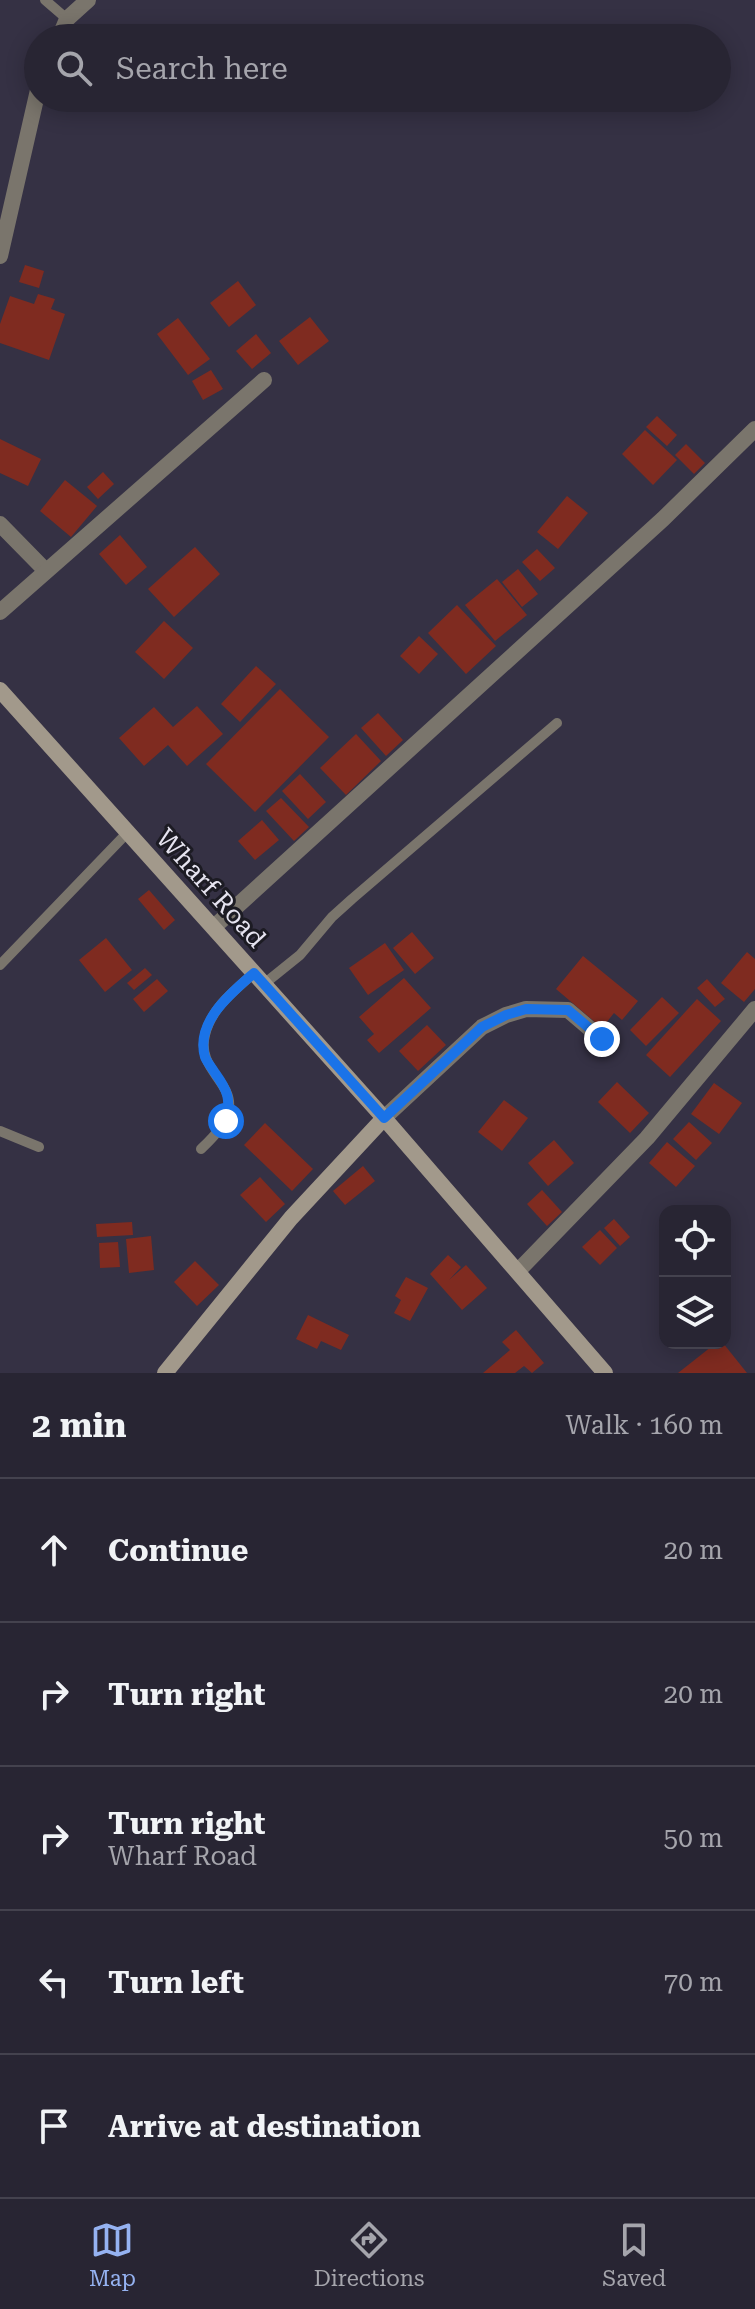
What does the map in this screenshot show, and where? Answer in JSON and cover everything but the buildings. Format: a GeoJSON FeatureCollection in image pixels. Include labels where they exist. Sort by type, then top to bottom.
{"type":"FeatureCollection","features":[{"type":"Feature","properties":{"kind":"main road","name":"Wharf Road"},"geometry":{"type":"LineString","coordinates":[[2,694],[384,1118],[605,1373]]}},
{"type":"Feature","properties":{"kind":"main road"},"geometry":{"type":"LineString","coordinates":[[165,1373],[291,1218],[384,1118]]}},
{"type":"Feature","properties":{"kind":"street"},"geometry":{"type":"LineString","coordinates":[[65,24],[88,0]]}},
{"type":"Feature","properties":{"kind":"street"},"geometry":{"type":"LineString","coordinates":[[0,256],[33,112]]}},
{"type":"Feature","properties":{"kind":"street"},"geometry":{"type":"LineString","coordinates":[[0,612],[264,380]]}},
{"type":"Feature","properties":{"kind":"street"},"geometry":{"type":"LineString","coordinates":[[214,927],[663,519],[755,429]]}},
{"type":"Feature","properties":{"kind":"street"},"geometry":{"type":"LineString","coordinates":[[0,524],[46,571]]}},
{"type":"Feature","properties":{"kind":"street"},"geometry":{"type":"LineString","coordinates":[[384,1118],[482,1027],[506,1015],[526,1009],[568,1010],[602,1039]]}},
{"type":"Feature","properties":{"kind":"street"},"geometry":{"type":"LineString","coordinates":[[518,1271],[647,1138],[755,1009]]}},
{"type":"Feature","properties":{"kind":"lane"},"geometry":{"type":"LineString","coordinates":[[45,0],[67,19]]}},
{"type":"Feature","properties":{"kind":"lane"},"geometry":{"type":"LineString","coordinates":[[201,1149],[218,1134],[226,1121],[230,1104],[224,1086],[205,1058],[204,1037],[212,1017],[230,994],[300,955],[332,917],[557,723]]}},
{"type":"Feature","properties":{"kind":"lane"},"geometry":{"type":"LineString","coordinates":[[0,965],[128,832]]}},
{"type":"Feature","properties":{"kind":"lane"},"geometry":{"type":"LineString","coordinates":[[0,1131],[39,1147]]}},
{"type":"Feature","properties":{"kind":"route"},"geometry":{"type":"LineString","coordinates":[[226,1121],[230,1104],[224,1086],[205,1058],[204,1037],[212,1017],[230,994],[254,973],[384,1118],[482,1027],[506,1015],[526,1009],[568,1010],[602,1039]]}}]}
